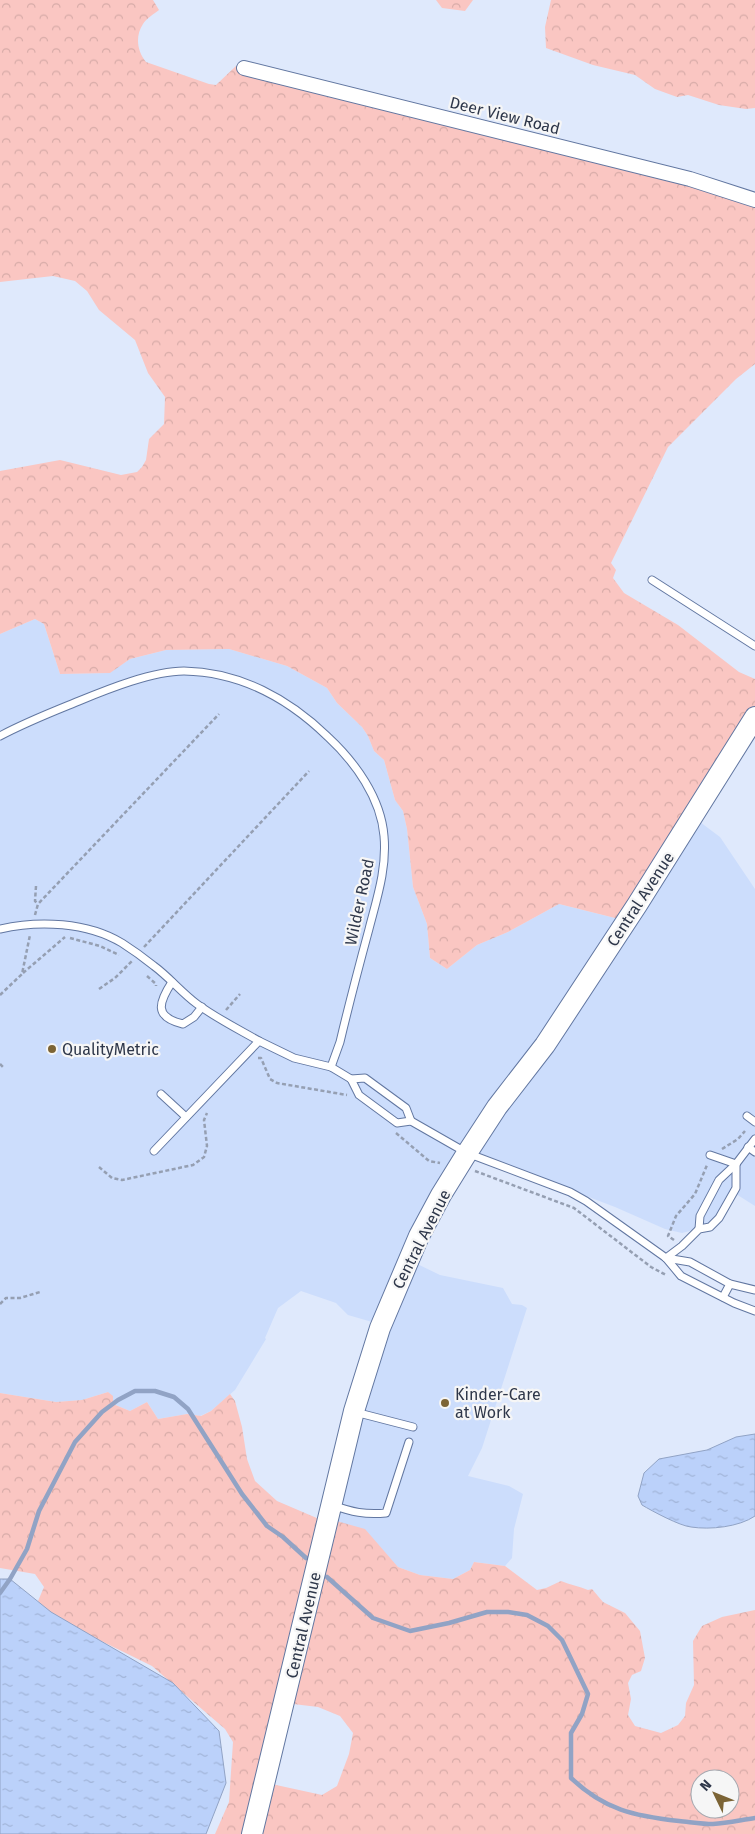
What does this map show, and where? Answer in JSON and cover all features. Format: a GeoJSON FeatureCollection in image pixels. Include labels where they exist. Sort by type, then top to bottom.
{"type":"FeatureCollection","features":[{"type":"Feature","properties":{"kind":"main road","name":"Central Avenue"},"geometry":{"type":"LineString","coordinates":[[252,1834],[354,1411],[380,1328],[419,1236],[467,1153],[498,1107],[545,1045],[637,905],[755,717]]}},
{"type":"Feature","properties":{"kind":"street","name":"Deer View Road"},"geometry":{"type":"LineString","coordinates":[[244,68],[690,179],[755,200]]}},
{"type":"Feature","properties":{"kind":"lane"},"geometry":{"type":"LineString","coordinates":[[652,580],[755,646]]}},
{"type":"Feature","properties":{"kind":"lane","name":"Wilder Road"},"geometry":{"type":"LineString","coordinates":[[0,736],[24,723],[115,686],[183,671],[220,675],[245,682],[271,694],[302,713],[339,747],[361,773],[380,814],[384,836],[383,873],[340,1042],[331,1067]]}},
{"type":"Feature","properties":{"kind":"lane"},"geometry":{"type":"LineString","coordinates":[[0,929],[18,925],[49,924],[77,927],[115,940],[138,954],[202,1007],[259,1041],[294,1058],[331,1067],[351,1079],[359,1095],[397,1122],[411,1121],[467,1153],[570,1192],[586,1201],[666,1258],[681,1276],[755,1312]]}},
{"type":"Feature","properties":{"kind":"lane"},"geometry":{"type":"LineString","coordinates":[[172,982],[162,998],[162,1011],[170,1021],[183,1024],[194,1017],[202,1007]]}},
{"type":"Feature","properties":{"kind":"lane"},"geometry":{"type":"LineString","coordinates":[[154,1151],[259,1041]]}},
{"type":"Feature","properties":{"kind":"lane"},"geometry":{"type":"LineString","coordinates":[[351,1079],[365,1078],[406,1108],[411,1121]]}},
{"type":"Feature","properties":{"kind":"lane"},"geometry":{"type":"LineString","coordinates":[[161,1094],[186,1117]]}},
{"type":"Feature","properties":{"kind":"lane"},"geometry":{"type":"LineString","coordinates":[[699,1229],[700,1216],[718,1180],[736,1164],[755,1138]]}},
{"type":"Feature","properties":{"kind":"lane"},"geometry":{"type":"LineString","coordinates":[[748,1147],[755,1152]]}},
{"type":"Feature","properties":{"kind":"lane"},"geometry":{"type":"LineString","coordinates":[[712,1155],[736,1164]]}},
{"type":"Feature","properties":{"kind":"lane"},"geometry":{"type":"LineString","coordinates":[[666,1258],[682,1246],[699,1229],[710,1227],[719,1218],[736,1188],[736,1164]]}},
{"type":"Feature","properties":{"kind":"lane"},"geometry":{"type":"LineString","coordinates":[[666,1258],[690,1262],[730,1284],[755,1290]]}},
{"type":"Feature","properties":{"kind":"lane"},"geometry":{"type":"LineString","coordinates":[[723,1297],[730,1284]]}},
{"type":"Feature","properties":{"kind":"lane"},"geometry":{"type":"LineString","coordinates":[[354,1411],[413,1427]]}},
{"type":"Feature","properties":{"kind":"lane"},"geometry":{"type":"LineString","coordinates":[[331,1505],[350,1512],[369,1515],[386,1513],[409,1442]]}},
{"type":"Feature","properties":{"kind":"path"},"geometry":{"type":"LineString","coordinates":[[22,974],[38,904],[219,714]]}},
{"type":"Feature","properties":{"kind":"path"},"geometry":{"type":"LineString","coordinates":[[99,989],[115,978],[130,963],[309,771]]}},
{"type":"Feature","properties":{"kind":"path"},"geometry":{"type":"LineString","coordinates":[[36,886],[35,901],[38,904]]}},
{"type":"Feature","properties":{"kind":"path"},"geometry":{"type":"LineString","coordinates":[[30,935],[38,935]]}},
{"type":"Feature","properties":{"kind":"path"},"geometry":{"type":"LineString","coordinates":[[55,936],[100,946],[120,955],[136,967]]}},
{"type":"Feature","properties":{"kind":"path"},"geometry":{"type":"LineString","coordinates":[[0,995],[65,937]]}},
{"type":"Feature","properties":{"kind":"path"},"geometry":{"type":"LineString","coordinates":[[142,971],[156,984],[155,991]]}},
{"type":"Feature","properties":{"kind":"path"},"geometry":{"type":"LineString","coordinates":[[253,1063],[257,1058],[261,1058],[270,1079],[277,1083],[350,1096]]}},
{"type":"Feature","properties":{"kind":"path"},"geometry":{"type":"LineString","coordinates":[[0,1064],[4,1068]]}},
{"type":"Feature","properties":{"kind":"path"},"geometry":{"type":"LineString","coordinates":[[99,1167],[112,1178],[122,1180],[193,1165],[204,1157],[207,1146],[204,1120],[210,1110]]}},
{"type":"Feature","properties":{"kind":"path"},"geometry":{"type":"LineString","coordinates":[[682,1246],[668,1236],[676,1216],[695,1194],[712,1155],[738,1139],[751,1120]]}},
{"type":"Feature","properties":{"kind":"path"},"geometry":{"type":"LineString","coordinates":[[394,1131],[429,1161]]}},
{"type":"Feature","properties":{"kind":"path"},"geometry":{"type":"LineString","coordinates":[[478,1172],[574,1208],[651,1267],[667,1275]]}},
{"type":"Feature","properties":{"kind":"path"},"geometry":{"type":"LineString","coordinates":[[0,1304],[6,1298],[20,1298],[40,1292]]}},
{"type":"Feature","properties":{"kind":"shaded area"},"geometry":{"type":"Polygon","coordinates":[[[35,619],[44,624],[60,674],[109,673],[130,659],[166,650],[229,649],[287,666],[327,688],[337,703],[362,727],[374,751],[384,760],[395,800],[403,811],[407,829],[413,887],[427,924],[430,958],[447,969],[477,945],[508,932],[559,904],[623,920],[692,816],[720,837],[755,889],[755,1206],[736,1194],[709,1226],[682,1233],[665,1229],[615,1207],[471,1152],[409,1260],[440,1275],[503,1288],[512,1304],[522,1305],[527,1308],[482,1448],[468,1476],[509,1486],[523,1494],[514,1529],[512,1558],[505,1566],[474,1562],[470,1570],[453,1579],[420,1575],[398,1567],[384,1552],[333,1520],[379,1324],[348,1315],[336,1303],[301,1291],[278,1308],[266,1339],[235,1390],[211,1411],[200,1416],[187,1414],[158,1419],[147,1402],[130,1411],[113,1404],[108,1392],[82,1400],[56,1402],[0,1393],[0,634],[35,619]]]}},
{"type":"Feature","properties":{"kind":"green space"},"geometry":{"type":"Polygon","coordinates":[[[0,0],[153,0],[159,10],[145,22],[140,29],[138,38],[143,58],[146,62],[209,84],[216,85],[236,66],[254,68],[755,198],[755,364],[736,379],[668,447],[611,563],[616,570],[613,578],[624,593],[678,625],[739,672],[755,679],[755,714],[623,920],[559,904],[508,932],[477,945],[447,969],[430,958],[427,924],[413,887],[407,829],[403,811],[395,800],[384,760],[374,751],[362,727],[337,703],[327,688],[287,666],[229,649],[166,650],[130,659],[110,673],[60,674],[44,624],[35,619],[0,634],[0,471],[60,460],[121,475],[137,472],[146,460],[149,439],[164,424],[165,397],[148,373],[135,340],[99,310],[87,291],[75,281],[53,276],[0,282],[0,0]]]}},
{"type":"Feature","properties":{"kind":"green space"},"geometry":{"type":"Polygon","coordinates":[[[436,0],[473,0],[465,11],[442,8],[436,0]]]}},
{"type":"Feature","properties":{"kind":"green space"},"geometry":{"type":"Polygon","coordinates":[[[551,0],[755,0],[755,108],[746,109],[719,105],[688,95],[677,97],[655,89],[635,75],[593,65],[546,48],[545,27],[551,0]]]}},
{"type":"Feature","properties":{"kind":"green space"},"geometry":{"type":"Polygon","coordinates":[[[108,1392],[113,1396],[113,1404],[130,1411],[147,1402],[158,1419],[187,1414],[201,1416],[211,1411],[230,1394],[235,1401],[242,1427],[247,1459],[255,1481],[277,1501],[319,1519],[333,1520],[365,1529],[398,1567],[420,1575],[453,1579],[470,1570],[474,1562],[505,1566],[537,1590],[561,1581],[588,1590],[592,1589],[603,1602],[625,1613],[640,1631],[645,1658],[641,1671],[632,1675],[628,1683],[631,1699],[628,1715],[635,1726],[661,1733],[678,1725],[685,1716],[686,1703],[694,1685],[693,1641],[702,1626],[722,1617],[755,1610],[755,1834],[215,1834],[229,1802],[233,1742],[225,1729],[152,1666],[85,1633],[60,1625],[38,1601],[44,1587],[35,1574],[0,1568],[0,1393],[56,1402],[82,1400],[108,1392]],[[285,1703],[267,1783],[322,1795],[337,1786],[349,1754],[353,1733],[340,1716],[318,1707],[285,1703]]]}},
{"type":"Feature","properties":{"kind":"water"},"geometry":{"type":"Polygon","coordinates":[[[755,1434],[755,1516],[733,1525],[699,1528],[680,1524],[642,1505],[638,1496],[644,1473],[659,1459],[707,1450],[736,1437],[755,1434]]]}},
{"type":"Feature","properties":{"kind":"water"},"geometry":{"type":"Polygon","coordinates":[[[0,1579],[10,1579],[51,1612],[173,1683],[219,1731],[226,1783],[206,1834],[0,1834],[0,1579]]]}},
{"type":"Feature","properties":{"kind":"waterway"},"geometry":{"type":"LineString","coordinates":[[0,1593],[27,1549],[39,1511],[75,1442],[102,1412],[118,1400],[135,1391],[155,1391],[174,1397],[188,1409],[242,1494],[267,1526],[283,1537],[306,1558]]}},
{"type":"Feature","properties":{"kind":"waterway"},"geometry":{"type":"LineString","coordinates":[[327,1577],[373,1618],[410,1631],[449,1623],[487,1612],[508,1612],[527,1615],[548,1626],[562,1640],[588,1694],[582,1714],[571,1733],[571,1778],[596,1798],[634,1814],[713,1824],[755,1818]]}},
{"type":"Feature","properties":{"kind":"place","name":"QualityMetric"},"geometry":{"type":"Point","coordinates":[52,1049]}},
{"type":"Feature","properties":{"kind":"place","name":"Kinder-Care at Work"},"geometry":{"type":"Point","coordinates":[445,1403]}}]}
